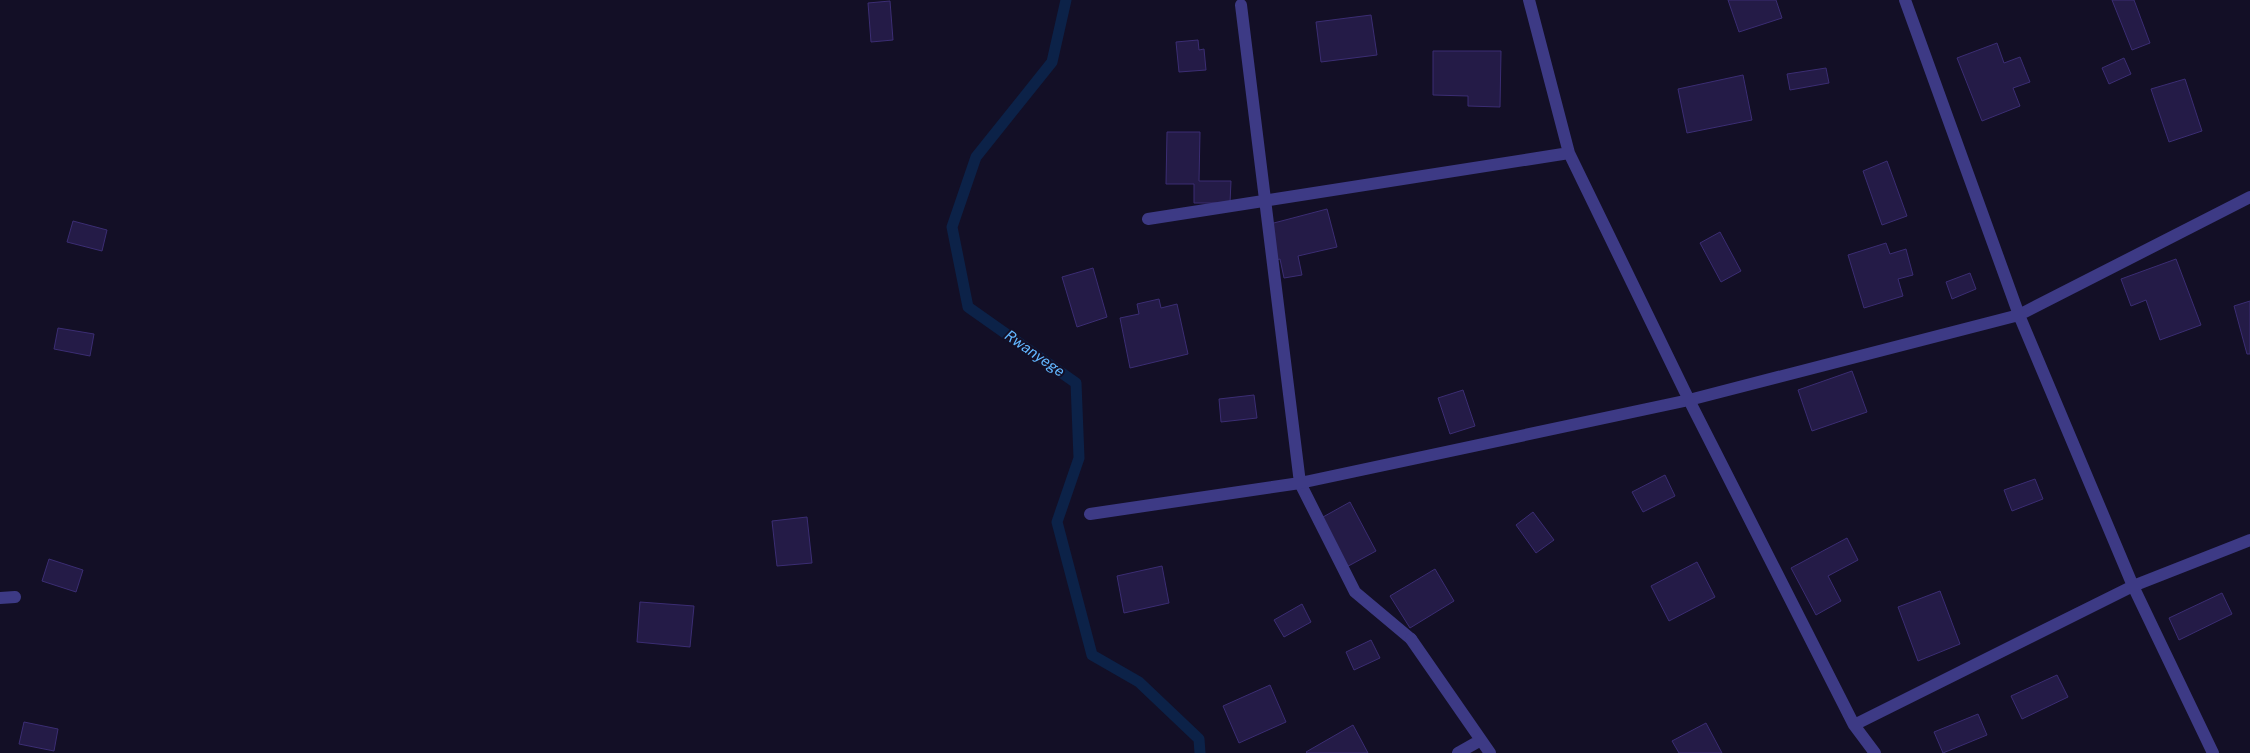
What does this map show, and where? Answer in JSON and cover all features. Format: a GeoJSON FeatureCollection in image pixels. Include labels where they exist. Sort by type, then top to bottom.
{"type":"FeatureCollection","features":[{"type":"Feature","properties":{"kind":"street"},"geometry":{"type":"LineString","coordinates":[[1529,0],[1569,153],[1689,400],[1854,725],[1875,753]]}},
{"type":"Feature","properties":{"kind":"street"},"geometry":{"type":"LineString","coordinates":[[1905,0],[2019,315],[2133,586],[2213,753]]}},
{"type":"Feature","properties":{"kind":"street"},"geometry":{"type":"LineString","coordinates":[[1241,5],[1300,483],[1355,592],[1411,639],[1490,753]]}},
{"type":"Feature","properties":{"kind":"street"},"geometry":{"type":"LineString","coordinates":[[1148,219],[1569,153]]}},
{"type":"Feature","properties":{"kind":"street"},"geometry":{"type":"LineString","coordinates":[[1090,514],[1300,483],[1689,400],[2019,315],[2250,197]]}},
{"type":"Feature","properties":{"kind":"street"},"geometry":{"type":"LineString","coordinates":[[1854,725],[2133,586],[2250,540]]}},
{"type":"Feature","properties":{"kind":"street"},"geometry":{"type":"LineString","coordinates":[[0,598],[15,597]]}},
{"type":"Feature","properties":{"kind":"street"},"geometry":{"type":"LineString","coordinates":[[1458,753],[1481,740]]}},
{"type":"Feature","properties":{"kind":"building"},"geometry":{"type":"Polygon","coordinates":[[[1728,0],[1776,0],[1782,18],[1739,32],[1728,0]]]}},
{"type":"Feature","properties":{"kind":"building"},"geometry":{"type":"Polygon","coordinates":[[[2112,0],[2134,0],[2150,43],[2132,50],[2112,0]]]}},
{"type":"Feature","properties":{"kind":"building"},"geometry":{"type":"Polygon","coordinates":[[[890,1],[893,40],[871,42],[868,3],[890,1]]]}},
{"type":"Feature","properties":{"kind":"building"},"geometry":{"type":"Polygon","coordinates":[[[1371,15],[1377,55],[1321,62],[1316,22],[1371,15]]]}},
{"type":"Feature","properties":{"kind":"building"},"geometry":{"type":"Polygon","coordinates":[[[1198,40],[1199,50],[1204,49],[1206,70],[1179,72],[1176,42],[1198,40]]]}},
{"type":"Feature","properties":{"kind":"building"},"geometry":{"type":"Polygon","coordinates":[[[1997,43],[2004,63],[2020,57],[2030,82],[2013,88],[2020,106],[1982,121],[1957,58],[1997,43]]]}},
{"type":"Feature","properties":{"kind":"building"},"geometry":{"type":"Polygon","coordinates":[[[1433,51],[1501,51],[1500,107],[1468,106],[1468,96],[1433,95],[1433,51]]]}},
{"type":"Feature","properties":{"kind":"building"},"geometry":{"type":"Polygon","coordinates":[[[2124,58],[2131,74],[2109,84],[2102,68],[2124,58]]]}},
{"type":"Feature","properties":{"kind":"building"},"geometry":{"type":"Polygon","coordinates":[[[1826,68],[1829,83],[1790,90],[1787,74],[1826,68]]]}},
{"type":"Feature","properties":{"kind":"building"},"geometry":{"type":"Polygon","coordinates":[[[1743,75],[1752,120],[1687,133],[1678,89],[1743,75]]]}},
{"type":"Feature","properties":{"kind":"building"},"geometry":{"type":"Polygon","coordinates":[[[2185,79],[2202,131],[2169,142],[2151,89],[2185,79]]]}},
{"type":"Feature","properties":{"kind":"building"},"geometry":{"type":"Polygon","coordinates":[[[1167,132],[1200,132],[1199,181],[1231,181],[1230,203],[1194,203],[1194,184],[1166,184],[1167,132]]]}},
{"type":"Feature","properties":{"kind":"building"},"geometry":{"type":"Polygon","coordinates":[[[1887,161],[1907,216],[1882,225],[1863,171],[1887,161]]]}},
{"type":"Feature","properties":{"kind":"building"},"geometry":{"type":"Polygon","coordinates":[[[1327,209],[1337,247],[1298,256],[1302,275],[1284,278],[1280,259],[1276,260],[1270,224],[1327,209]]]}},
{"type":"Feature","properties":{"kind":"building"},"geometry":{"type":"Polygon","coordinates":[[[73,221],[107,230],[102,251],[67,242],[73,221]]]}},
{"type":"Feature","properties":{"kind":"building"},"geometry":{"type":"Polygon","coordinates":[[[1720,232],[1741,271],[1721,282],[1700,243],[1720,232]]]}},
{"type":"Feature","properties":{"kind":"building"},"geometry":{"type":"Polygon","coordinates":[[[1886,243],[1890,254],[1906,249],[1913,275],[1898,279],[1903,296],[1864,308],[1848,255],[1886,243]]]}},
{"type":"Feature","properties":{"kind":"building"},"geometry":{"type":"Polygon","coordinates":[[[2176,259],[2201,325],[2160,340],[2146,300],[2131,306],[2121,279],[2176,259]]]}},
{"type":"Feature","properties":{"kind":"building"},"geometry":{"type":"Polygon","coordinates":[[[1093,268],[1107,317],[1077,327],[1062,277],[1093,268]]]}},
{"type":"Feature","properties":{"kind":"building"},"geometry":{"type":"Polygon","coordinates":[[[1970,273],[1976,289],[1952,299],[1946,282],[1970,273]]]}},
{"type":"Feature","properties":{"kind":"building"},"geometry":{"type":"Polygon","coordinates":[[[1159,299],[1161,308],[1177,304],[1188,354],[1130,368],[1120,318],[1139,314],[1137,304],[1159,299]]]}},
{"type":"Feature","properties":{"kind":"building"},"geometry":{"type":"Polygon","coordinates":[[[2250,301],[2250,354],[2247,354],[2234,306],[2250,301]]]}},
{"type":"Feature","properties":{"kind":"building"},"geometry":{"type":"Polygon","coordinates":[[[58,328],[94,334],[90,356],[54,349],[58,328]]]}},
{"type":"Feature","properties":{"kind":"building"},"geometry":{"type":"Polygon","coordinates":[[[1852,371],[1867,412],[1812,431],[1798,390],[1852,371]]]}},
{"type":"Feature","properties":{"kind":"building"},"geometry":{"type":"Polygon","coordinates":[[[1463,390],[1475,426],[1450,434],[1438,398],[1463,390]]]}},
{"type":"Feature","properties":{"kind":"building"},"geometry":{"type":"Polygon","coordinates":[[[1254,395],[1257,418],[1221,422],[1219,399],[1254,395]]]}},
{"type":"Feature","properties":{"kind":"building"},"geometry":{"type":"Polygon","coordinates":[[[1665,475],[1675,496],[1643,512],[1632,492],[1665,475]]]}},
{"type":"Feature","properties":{"kind":"building"},"geometry":{"type":"Polygon","coordinates":[[[2035,479],[2043,499],[2012,511],[2004,490],[2035,479]]]}},
{"type":"Feature","properties":{"kind":"building"},"geometry":{"type":"Polygon","coordinates":[[[1350,502],[1376,551],[1341,570],[1314,522],[1350,502]]]}},
{"type":"Feature","properties":{"kind":"building"},"geometry":{"type":"Polygon","coordinates":[[[1533,512],[1554,540],[1536,553],[1516,525],[1533,512]]]}},
{"type":"Feature","properties":{"kind":"building"},"geometry":{"type":"Polygon","coordinates":[[[807,517],[812,563],[777,566],[772,521],[807,517]]]}},
{"type":"Feature","properties":{"kind":"building"},"geometry":{"type":"Polygon","coordinates":[[[1847,538],[1858,560],[1828,576],[1841,601],[1816,615],[1791,568],[1847,538]]]}},
{"type":"Feature","properties":{"kind":"building"},"geometry":{"type":"Polygon","coordinates":[[[49,559],[83,570],[76,592],[42,581],[49,559]]]}},
{"type":"Feature","properties":{"kind":"building"},"geometry":{"type":"Polygon","coordinates":[[[1697,562],[1715,597],[1669,621],[1651,586],[1697,562]]]}},
{"type":"Feature","properties":{"kind":"building"},"geometry":{"type":"Polygon","coordinates":[[[1162,566],[1169,603],[1124,613],[1117,576],[1162,566]]]}},
{"type":"Feature","properties":{"kind":"building"},"geometry":{"type":"Polygon","coordinates":[[[1435,569],[1454,601],[1410,628],[1390,596],[1435,569]]]}},
{"type":"Feature","properties":{"kind":"building"},"geometry":{"type":"Polygon","coordinates":[[[1940,591],[1960,644],[1918,661],[1898,607],[1940,591]]]}},
{"type":"Feature","properties":{"kind":"building"},"geometry":{"type":"Polygon","coordinates":[[[2222,593],[2232,614],[2179,640],[2169,618],[2222,593]]]}},
{"type":"Feature","properties":{"kind":"building"},"geometry":{"type":"Polygon","coordinates":[[[640,602],[694,606],[690,647],[637,642],[640,602]]]}},
{"type":"Feature","properties":{"kind":"building"},"geometry":{"type":"Polygon","coordinates":[[[1302,604],[1311,622],[1284,637],[1274,620],[1302,604]]]}},
{"type":"Feature","properties":{"kind":"building"},"geometry":{"type":"Polygon","coordinates":[[[1371,640],[1380,658],[1354,670],[1346,652],[1371,640]]]}},
{"type":"Feature","properties":{"kind":"building"},"geometry":{"type":"Polygon","coordinates":[[[2057,675],[2068,697],[2022,719],[2011,696],[2057,675]]]}},
{"type":"Feature","properties":{"kind":"building"},"geometry":{"type":"Polygon","coordinates":[[[1270,685],[1286,722],[1239,743],[1223,706],[1270,685]]]}},
{"type":"Feature","properties":{"kind":"building"},"geometry":{"type":"Polygon","coordinates":[[[1978,714],[1987,735],[1943,753],[1934,732],[1978,714]]]}},
{"type":"Feature","properties":{"kind":"building"},"geometry":{"type":"Polygon","coordinates":[[[24,722],[58,729],[54,751],[19,744],[24,722]]]}},
{"type":"Feature","properties":{"kind":"building"},"geometry":{"type":"Polygon","coordinates":[[[1706,723],[1722,753],[1679,753],[1672,741],[1706,723]]]}},
{"type":"Feature","properties":{"kind":"building"},"geometry":{"type":"Polygon","coordinates":[[[1353,725],[1368,753],[1306,752],[1353,725]]]}},
{"type":"Feature","properties":{"kind":"waterway","name":"Rwanyege"},"geometry":{"type":"LineString","coordinates":[[1066,0],[1052,62],[976,157],[952,227],[968,307],[1076,383],[1079,458],[1057,522],[1092,655],[1139,682],[1199,739],[1200,753]]}}]}
